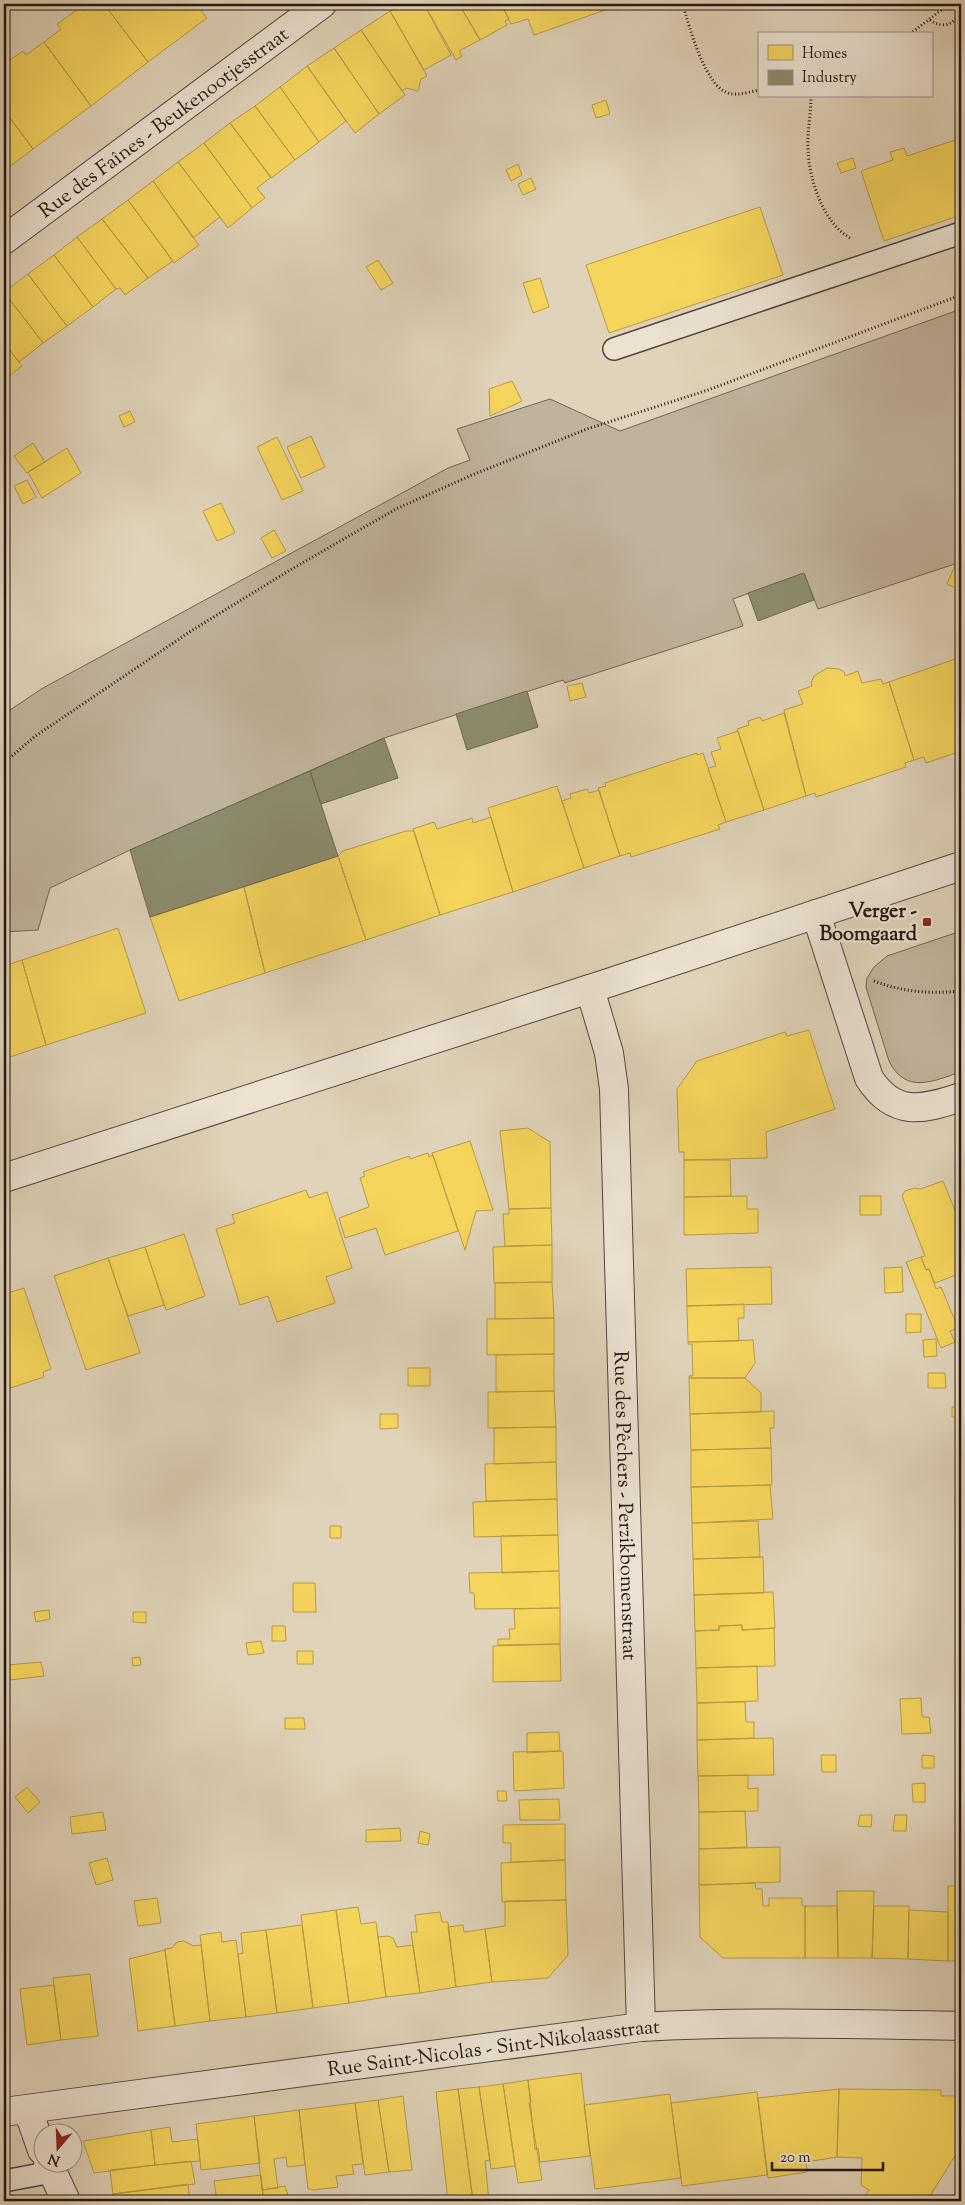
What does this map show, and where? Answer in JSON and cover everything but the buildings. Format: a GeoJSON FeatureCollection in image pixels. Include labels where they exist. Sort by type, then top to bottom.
{"type":"FeatureCollection","features":[{"type":"Feature","properties":{"kind":"street","name":"Rue des Faînes - Beukenootjesstraat"},"geometry":{"type":"LineString","coordinates":[[4,240],[322,4]]}},
{"type":"Feature","properties":{"kind":"street"},"geometry":{"type":"LineString","coordinates":[[4,1178],[961,866]]}},
{"type":"Feature","properties":{"kind":"street"},"geometry":{"type":"LineString","coordinates":[[816,914],[869,1078],[881,1095],[907,1108],[935,1106],[961,1097]]}},
{"type":"Feature","properties":{"kind":"street","name":"Rue des Pêchers - Perzikbomenstraat"},"geometry":{"type":"LineString","coordinates":[[590,988],[609,1053],[614,1089],[641,2027]]}},
{"type":"Feature","properties":{"kind":"street","name":"Rue Saint-Nicolas - Sint-Nikolaasstraat"},"geometry":{"type":"LineString","coordinates":[[16,2111],[85,2100],[641,2027],[697,2024],[840,2023],[961,2026]]}},
{"type":"Feature","properties":{"kind":"street"},"geometry":{"type":"LineString","coordinates":[[16,2111],[32,2137]]}},
{"type":"Feature","properties":{"kind":"street"},"geometry":{"type":"LineString","coordinates":[[52,2172],[66,2201]]}},
{"type":"Feature","properties":{"kind":"lane"},"geometry":{"type":"LineString","coordinates":[[614,349],[961,233]]}},
{"type":"Feature","properties":{"kind":"lane"},"geometry":{"type":"LineString","coordinates":[[4,2182],[32,2168]]}},
{"type":"Feature","properties":{"kind":"path"},"geometry":{"type":"LineString","coordinates":[[913,32],[949,4]]}},
{"type":"Feature","properties":{"kind":"path"},"geometry":{"type":"LineString","coordinates":[[930,20],[940,26],[951,24],[958,15],[958,4]]}},
{"type":"Feature","properties":{"kind":"path"},"geometry":{"type":"LineString","coordinates":[[683,5],[703,63],[714,82],[728,93],[758,90]]}},
{"type":"Feature","properties":{"kind":"path"},"geometry":{"type":"LineString","coordinates":[[811,98],[808,149],[817,191],[825,210],[835,225],[853,239]]}},
{"type":"Feature","properties":{"kind":"path"},"geometry":{"type":"LineString","coordinates":[[4,762],[34,737],[190,631],[290,570],[396,509],[472,475],[587,429],[708,390],[961,295]]}},
{"type":"Feature","properties":{"kind":"path"},"geometry":{"type":"LineString","coordinates":[[867,978],[898,989],[931,993],[961,990]]}},
{"type":"Feature","properties":{"kind":"shaded area"},"geometry":{"type":"Polygon","coordinates":[[[961,309],[961,562],[818,609],[804,573],[733,599],[743,626],[565,683],[563,680],[384,738],[130,850],[50,888],[38,930],[4,932],[4,714],[43,688],[448,468],[470,460],[457,429],[550,399],[620,431],[961,309]]]}},
{"type":"Feature","properties":{"kind":"shaded area"},"geometry":{"type":"Polygon","coordinates":[[[961,931],[961,1072],[921,1083],[912,1082],[896,1072],[889,1061],[866,987],[867,978],[874,967],[887,956],[961,931]]]}},
{"type":"Feature","properties":{"kind":"place","name":"Verger - Boomgaard"},"geometry":{"type":"Point","coordinates":[927,922]}}]}
